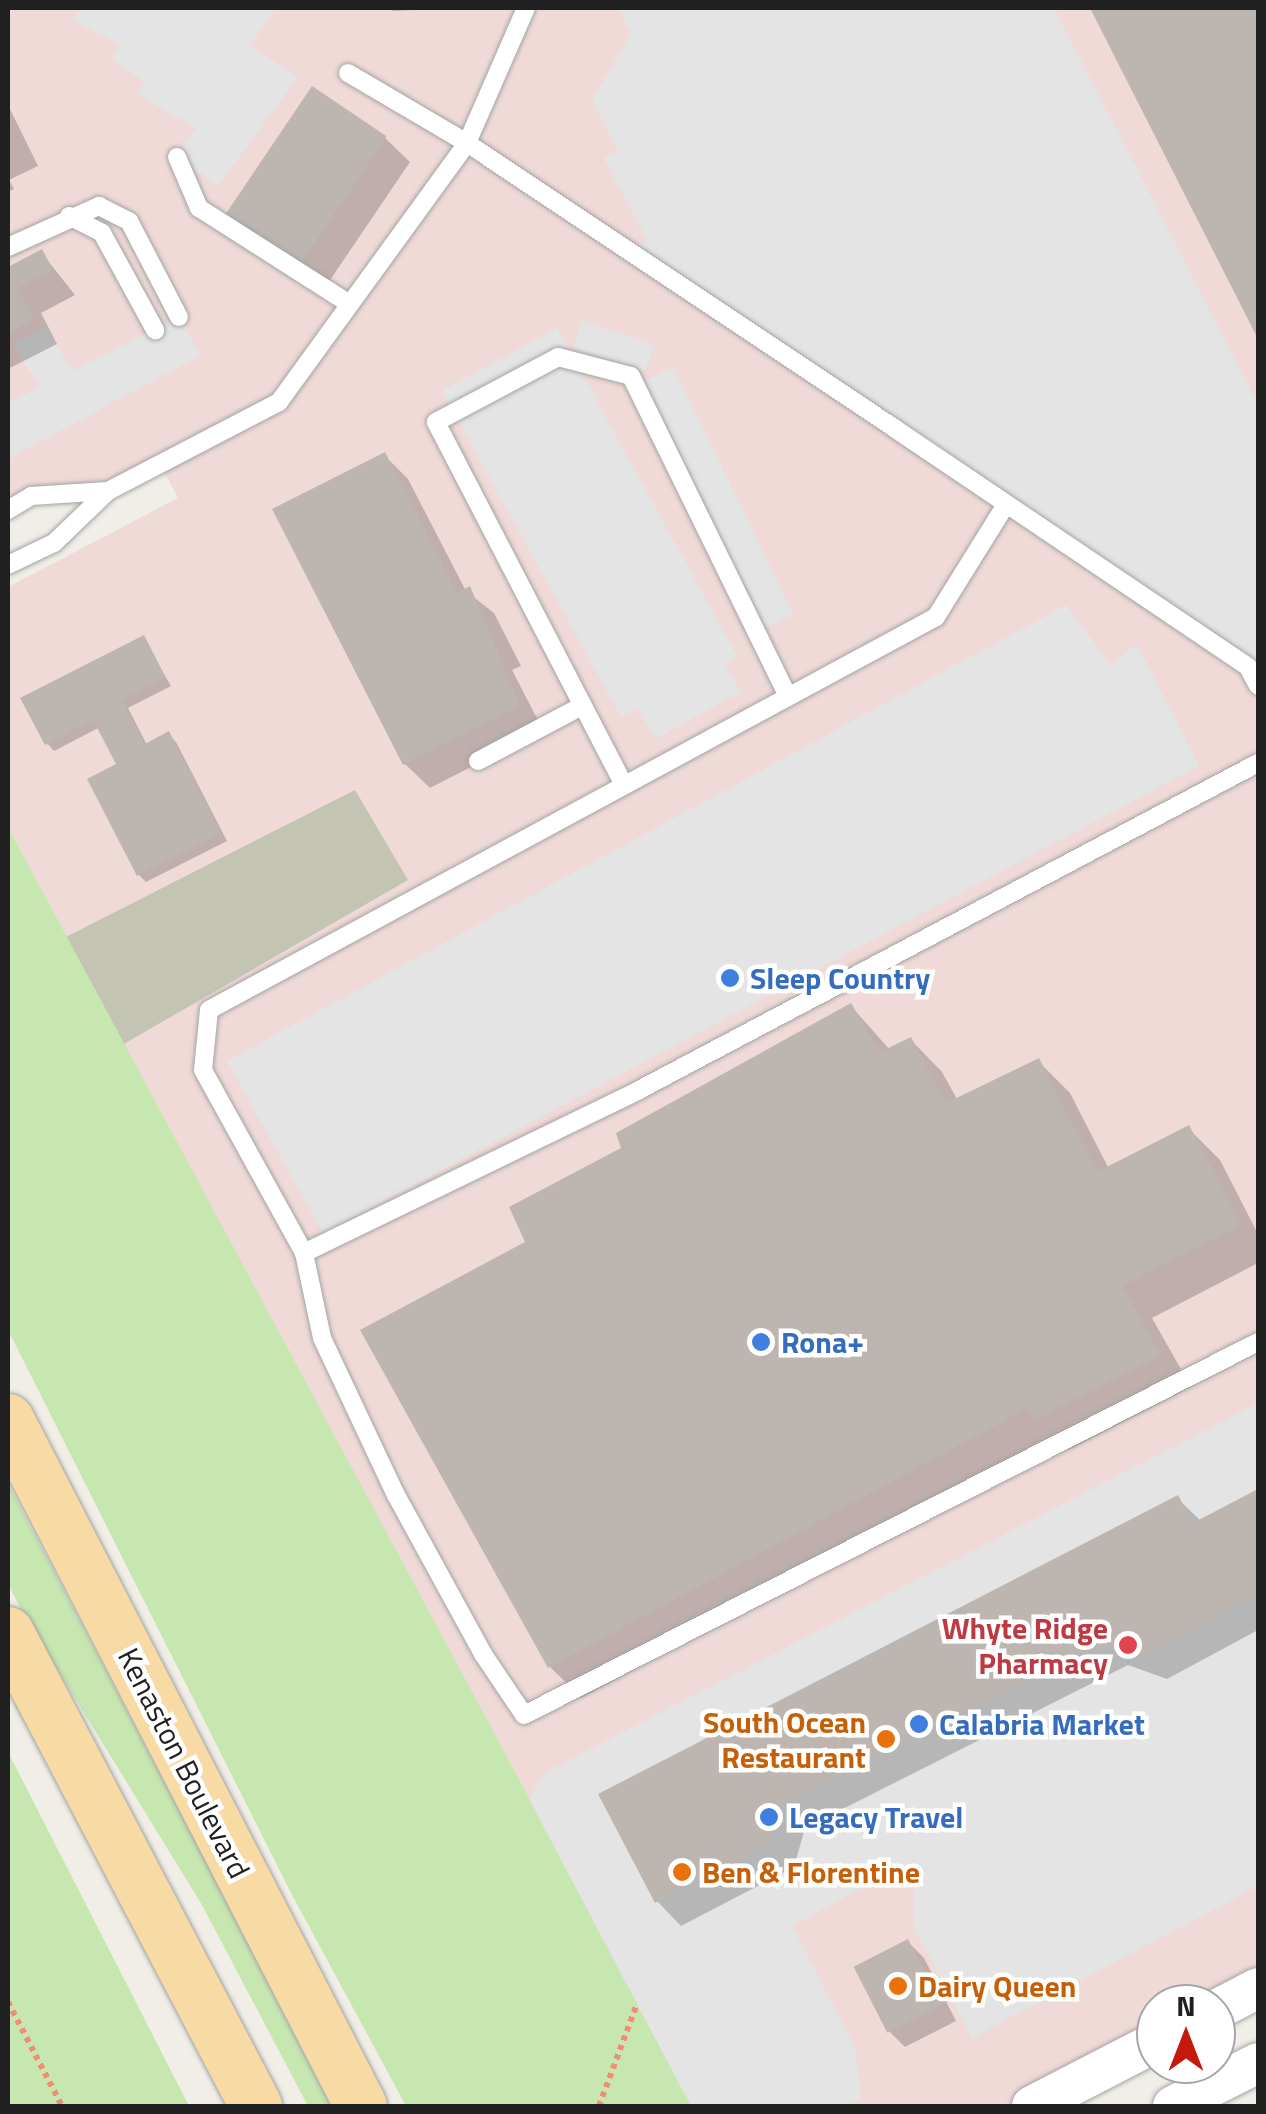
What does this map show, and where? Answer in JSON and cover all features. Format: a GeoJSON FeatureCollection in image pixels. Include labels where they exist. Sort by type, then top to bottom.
{"type":"FeatureCollection","features":[{"type":"Feature","properties":{"kind":"main road","name":"Kenaston Boulevard"},"geometry":{"type":"LineString","coordinates":[[8,1420],[361,2106]]}},
{"type":"Feature","properties":{"kind":"main road"},"geometry":{"type":"LineString","coordinates":[[8,1634],[256,2106]]}},
{"type":"Feature","properties":{"kind":"street"},"geometry":{"type":"LineString","coordinates":[[1032,2106],[1136,2052]]}},
{"type":"Feature","properties":{"kind":"street"},"geometry":{"type":"LineString","coordinates":[[1173,2106],[1258,2063]]}},
{"type":"Feature","properties":{"kind":"lane"},"geometry":{"type":"LineString","coordinates":[[8,565],[54,543],[108,491],[279,402],[467,142],[526,8]]}},
{"type":"Feature","properties":{"kind":"lane"},"geometry":{"type":"LineString","coordinates":[[348,73],[467,142],[1248,667],[1258,686]]}},
{"type":"Feature","properties":{"kind":"lane"},"geometry":{"type":"LineString","coordinates":[[177,157],[199,208],[348,303]]}},
{"type":"Feature","properties":{"kind":"lane"},"geometry":{"type":"LineString","coordinates":[[8,247],[69,216],[99,206],[129,221],[179,317]]}},
{"type":"Feature","properties":{"kind":"lane"},"geometry":{"type":"LineString","coordinates":[[69,216],[102,233],[155,330]]}},
{"type":"Feature","properties":{"kind":"lane"},"geometry":{"type":"LineString","coordinates":[[624,785],[436,422],[558,357],[631,376],[788,697]]}},
{"type":"Feature","properties":{"kind":"lane"},"geometry":{"type":"LineString","coordinates":[[8,510],[31,496],[108,491]]}},
{"type":"Feature","properties":{"kind":"lane"},"geometry":{"type":"LineString","coordinates":[[1005,506],[936,617],[209,1010],[204,1070],[304,1253],[322,1338],[388,1478],[483,1654],[524,1715],[1258,1342]]}},
{"type":"Feature","properties":{"kind":"lane"},"geometry":{"type":"LineString","coordinates":[[478,761],[582,706]]}},
{"type":"Feature","properties":{"kind":"lane"},"geometry":{"type":"LineString","coordinates":[[304,1253],[639,1090],[1258,762]]}},
{"type":"Feature","properties":{"kind":"path"},"geometry":{"type":"LineString","coordinates":[[8,2002],[62,2106]]}},
{"type":"Feature","properties":{"kind":"path"},"geometry":{"type":"LineString","coordinates":[[599,2106],[637,2004]]}},
{"type":"Feature","properties":{"kind":"shaded area"},"geometry":{"type":"Polygon","coordinates":[[[8,8],[1258,8],[1258,1988],[1236,1996],[1236,1984],[1136,1984],[1136,2052],[1032,2106],[691,2106],[8,827],[8,587],[178,498],[160,464],[108,491],[31,496],[8,510],[8,8]]]}},
{"type":"Feature","properties":{"kind":"shaded area"},"geometry":{"type":"Polygon","coordinates":[[[80,8],[275,8],[250,46],[298,77],[218,186],[177,157],[196,128],[137,94],[145,83],[112,59],[121,45],[72,20],[80,8]]]}},
{"type":"Feature","properties":{"kind":"shaded area"},"geometry":{"type":"Polygon","coordinates":[[[618,8],[1054,8],[1258,404],[1258,686],[1248,667],[627,251],[647,240],[603,158],[618,151],[592,100],[631,33],[618,8]]]}},
{"type":"Feature","properties":{"kind":"shaded area"},"geometry":{"type":"Polygon","coordinates":[[[179,317],[201,355],[8,459],[8,404],[39,387],[13,344],[47,327],[72,371],[179,317]]]}},
{"type":"Feature","properties":{"kind":"shaded area"},"geometry":{"type":"Polygon","coordinates":[[[582,321],[654,344],[646,371],[573,348],[582,321]]]}},
{"type":"Feature","properties":{"kind":"shaded area"},"geometry":{"type":"Polygon","coordinates":[[[557,328],[737,656],[725,664],[741,692],[655,739],[638,708],[621,717],[442,391],[557,328]]]}},
{"type":"Feature","properties":{"kind":"shaded area"},"geometry":{"type":"Polygon","coordinates":[[[673,367],[794,614],[766,628],[645,381],[673,367]]]}},
{"type":"Feature","properties":{"kind":"shaded area"},"geometry":{"type":"Polygon","coordinates":[[[1066,605],[1111,665],[1137,644],[1199,766],[323,1233],[227,1061],[1066,605]]]}},
{"type":"Feature","properties":{"kind":"shaded area"},"geometry":{"type":"Polygon","coordinates":[[[355,790],[408,880],[122,1045],[64,938],[355,790]]]}},
{"type":"Feature","properties":{"kind":"shaded area"},"geometry":{"type":"Polygon","coordinates":[[[1258,1403],[1258,1886],[972,2038],[914,1928],[913,1860],[792,1926],[855,2047],[861,2098],[845,2106],[691,2106],[529,1799],[544,1773],[1258,1403]]]}},
{"type":"Feature","properties":{"kind":"green space"},"geometry":{"type":"Polygon","coordinates":[[[8,827],[691,2106],[406,2106],[291,1893],[8,1330],[8,827]]]}},
{"type":"Feature","properties":{"kind":"green space"},"geometry":{"type":"Polygon","coordinates":[[[8,1483],[331,2106],[308,2106],[202,1905],[21,1610],[8,1583],[8,1483]]]}},
{"type":"Feature","properties":{"kind":"green space"},"geometry":{"type":"Polygon","coordinates":[[[8,1752],[189,2106],[8,2106],[8,1752]]]}},
{"type":"Feature","properties":{"kind":"building"},"geometry":{"type":"Polygon","coordinates":[[[1090,8],[1258,8],[1258,339],[1090,8]]]}},
{"type":"Feature","properties":{"kind":"building"},"geometry":{"type":"Polygon","coordinates":[[[312,86],[387,136],[300,264],[226,214],[312,86]]]}},
{"type":"Feature","properties":{"kind":"building"},"geometry":{"type":"Polygon","coordinates":[[[42,249],[53,270],[18,288],[34,319],[8,333],[8,267],[42,249]]]}},
{"type":"Feature","properties":{"kind":"building"},"geometry":{"type":"Polygon","coordinates":[[[385,452],[457,593],[470,586],[520,706],[403,765],[272,509],[385,452]]]}},
{"type":"Feature","properties":{"kind":"building"},"geometry":{"type":"Polygon","coordinates":[[[144,635],[166,678],[122,700],[145,744],[169,731],[221,833],[137,876],[87,779],[116,764],[93,720],[45,745],[20,698],[144,635]]]}},
{"type":"Feature","properties":{"kind":"building","name":"Rona+"},"geometry":{"type":"Polygon","coordinates":[[[851,1003],[880,1052],[911,1037],[946,1103],[1039,1058],[1097,1172],[1189,1125],[1241,1225],[1122,1286],[1161,1355],[1035,1420],[1026,1409],[548,1668],[360,1330],[525,1242],[509,1207],[621,1148],[616,1133],[851,1003]]]}},
{"type":"Feature","properties":{"kind":"building"},"geometry":{"type":"Polygon","coordinates":[[[1258,1489],[1258,1593],[1141,1656],[1102,1642],[781,1804],[770,1843],[655,1903],[598,1794],[1178,1495],[1193,1523],[1258,1489]]]}},
{"type":"Feature","properties":{"kind":"building","name":"Dairy Queen"},"geometry":{"type":"Polygon","coordinates":[[[908,1939],[942,2005],[887,2033],[854,1967],[908,1939]]]}},
{"type":"Feature","properties":{"kind":"place","name":"Sleep Country"},"geometry":{"type":"Point","coordinates":[730,978]}},
{"type":"Feature","properties":{"kind":"place","name":"Rona+"},"geometry":{"type":"Point","coordinates":[761,1342]}},
{"type":"Feature","properties":{"kind":"place","name":"Whyte Ridge Pharmacy"},"geometry":{"type":"Point","coordinates":[1128,1645]}},
{"type":"Feature","properties":{"kind":"place","name":"Calabria Market"},"geometry":{"type":"Point","coordinates":[919,1724]}},
{"type":"Feature","properties":{"kind":"place","name":"South Ocean Restaurant"},"geometry":{"type":"Point","coordinates":[886,1739]}},
{"type":"Feature","properties":{"kind":"place","name":"Legacy Travel"},"geometry":{"type":"Point","coordinates":[769,1817]}},
{"type":"Feature","properties":{"kind":"place","name":"Ben & Florentine"},"geometry":{"type":"Point","coordinates":[682,1872]}},
{"type":"Feature","properties":{"kind":"place","name":"Dairy Queen"},"geometry":{"type":"Point","coordinates":[898,1986]}}]}
